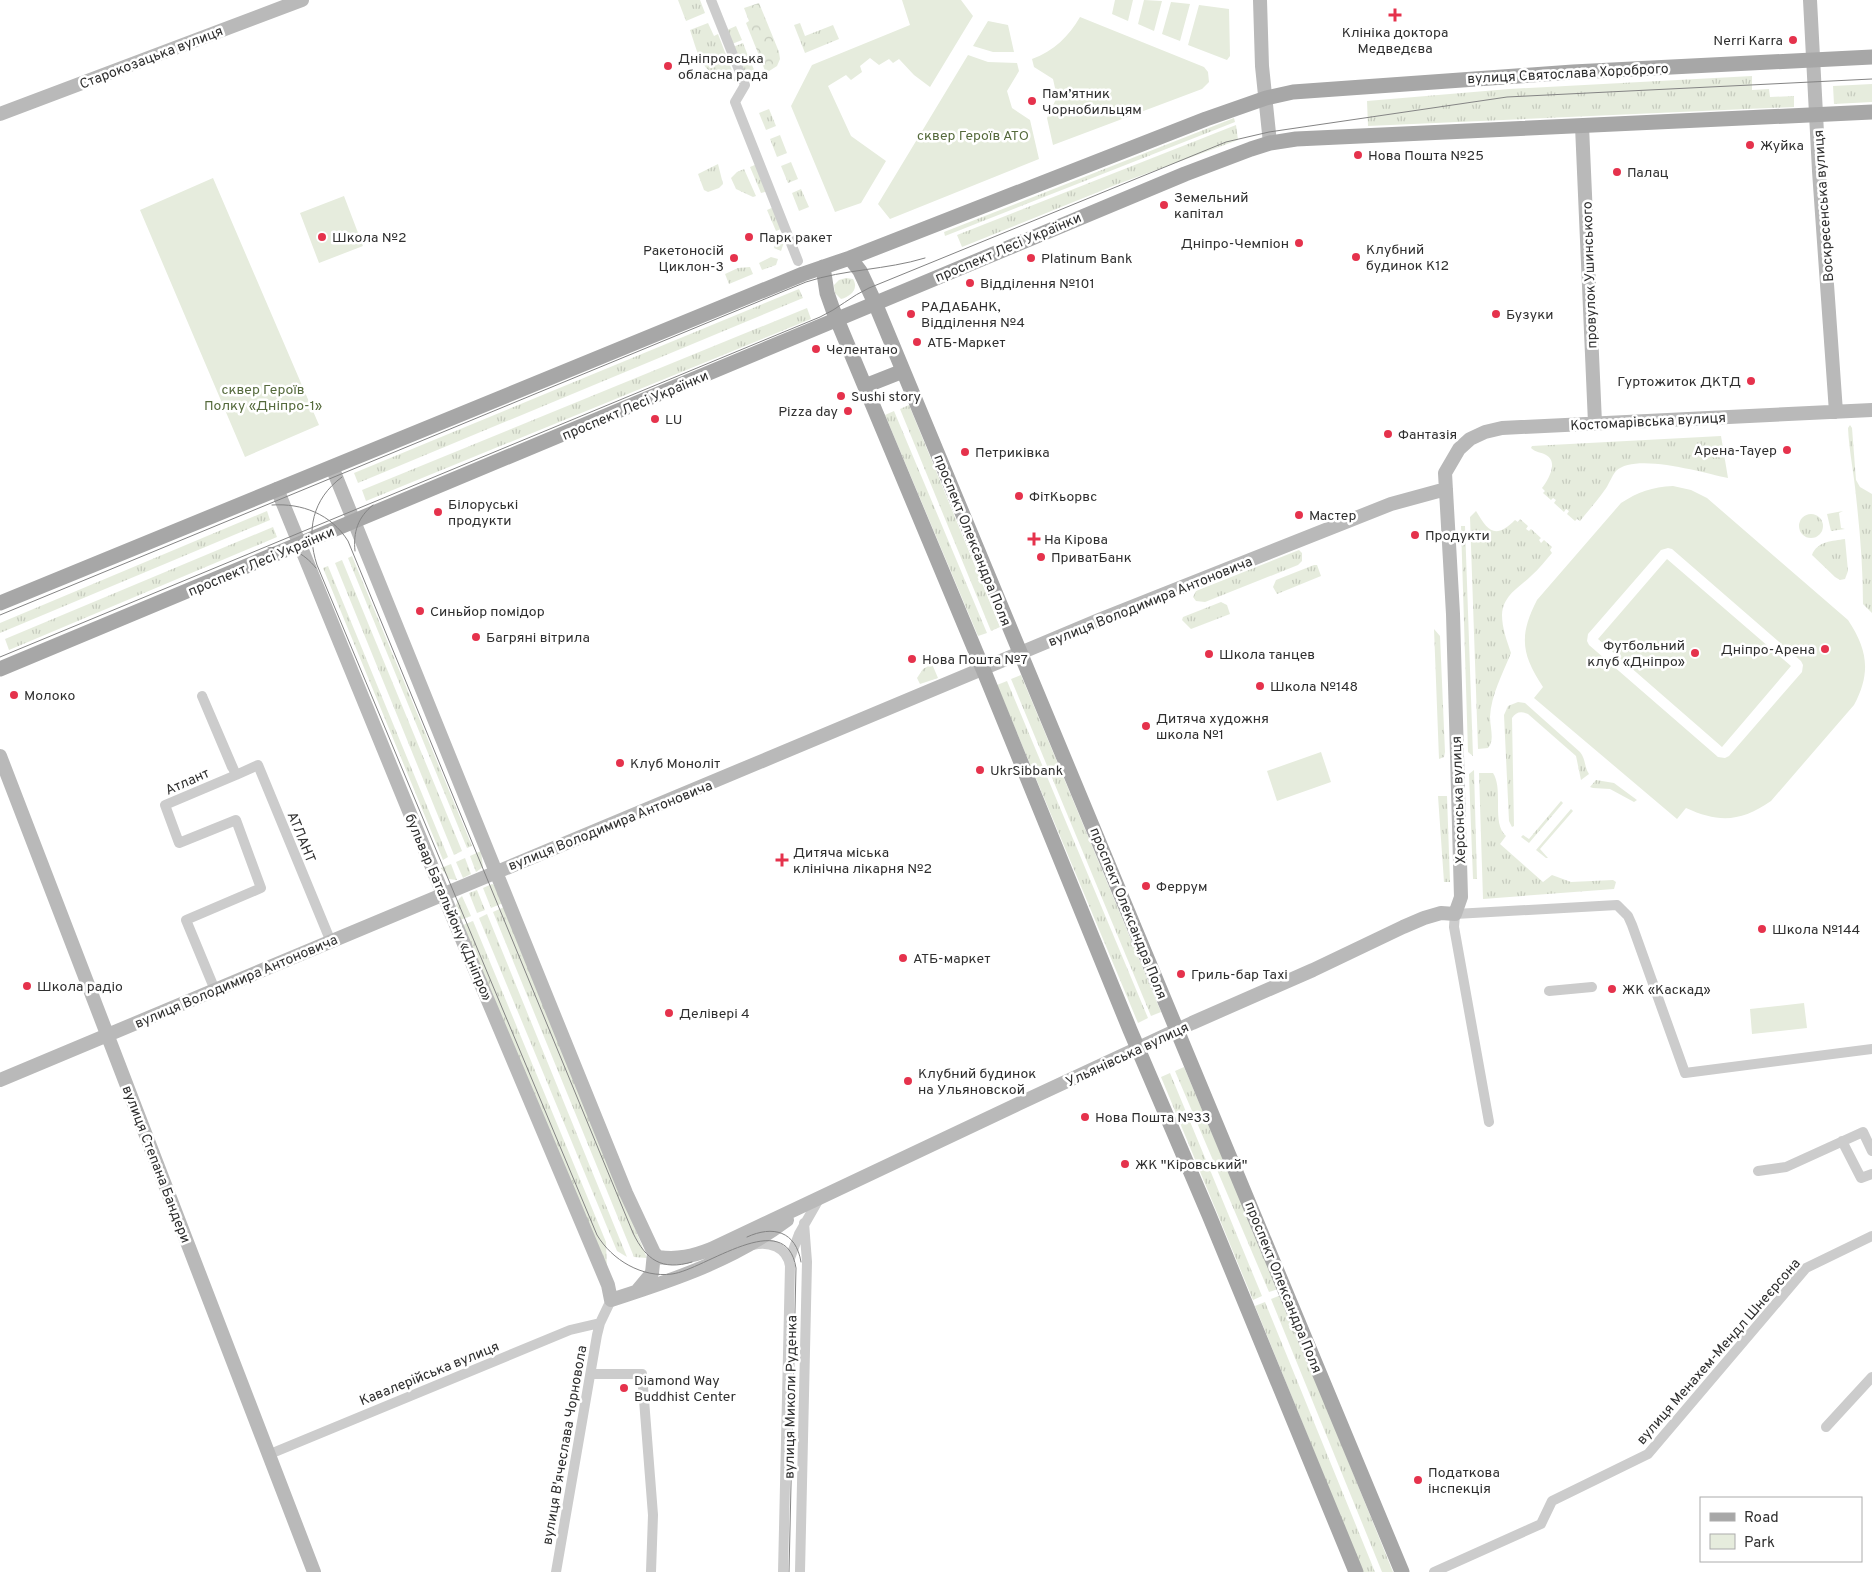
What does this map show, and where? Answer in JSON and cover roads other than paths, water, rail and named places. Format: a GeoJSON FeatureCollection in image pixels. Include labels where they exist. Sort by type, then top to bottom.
{"type":"FeatureCollection","features":[{"type":"Feature","properties":{"kind":"main road","name":"вулиця Святослава Хороброго"},"geometry":{"type":"LineString","coordinates":[[1266,98],[1293,92],[1439,81],[1573,72],[1872,57]]}},
{"type":"Feature","properties":{"kind":"main road"},"geometry":{"type":"LineString","coordinates":[[0,603],[804,274],[850,258],[1197,122],[1266,98]]}},
{"type":"Feature","properties":{"kind":"main road"},"geometry":{"type":"LineString","coordinates":[[1270,143],[1296,139],[1872,112]]}},
{"type":"Feature","properties":{"kind":"main road","name":"проспект Лесі Українки"},"geometry":{"type":"LineString","coordinates":[[0,669],[1185,174],[1270,143]]}},
{"type":"Feature","properties":{"kind":"main road","name":"проспект Олександра Поля"},"geometry":{"type":"LineString","coordinates":[[850,258],[860,271],[875,303],[1402,1572]]}},
{"type":"Feature","properties":{"kind":"main road"},"geometry":{"type":"LineString","coordinates":[[823,267],[827,293],[838,320],[1138,1050],[1209,1215],[1356,1572]]}},
{"type":"Feature","properties":{"kind":"main road"},"geometry":{"type":"LineString","coordinates":[[865,386],[903,371]]}},
{"type":"Feature","properties":{"kind":"street","name":"Старокозацька вулиця"},"geometry":{"type":"LineString","coordinates":[[0,114],[302,0]]}},
{"type":"Feature","properties":{"kind":"street"},"geometry":{"type":"LineString","coordinates":[[711,0],[745,84],[735,102],[798,261]]}},
{"type":"Feature","properties":{"kind":"street"},"geometry":{"type":"LineString","coordinates":[[1260,0],[1262,66],[1270,143]]}},
{"type":"Feature","properties":{"kind":"street","name":"Воскресенська вулиця"},"geometry":{"type":"LineString","coordinates":[[1810,0],[1836,412]]}},
{"type":"Feature","properties":{"kind":"street","name":"провулок Ушинського"},"geometry":{"type":"LineString","coordinates":[[1582,126],[1595,423]]}},
{"type":"Feature","properties":{"kind":"street","name":"Костомарівська вулиця"},"geometry":{"type":"LineString","coordinates":[[1445,473],[1459,448],[1470,439],[1485,432],[1502,428],[1872,410]]}},
{"type":"Feature","properties":{"kind":"street"},"geometry":{"type":"LineString","coordinates":[[332,467],[531,962],[626,1193],[656,1255],[652,1273],[634,1293]]}},
{"type":"Feature","properties":{"kind":"street","name":"Херсонська вулиця"},"geometry":{"type":"LineString","coordinates":[[1445,473],[1453,614],[1461,897],[1455,914],[1454,927],[1490,1122]]}},
{"type":"Feature","properties":{"kind":"street","name":"бульвар Батальйону «Дніпро»"},"geometry":{"type":"LineString","coordinates":[[277,489],[443,894],[608,1286],[611,1300]]}},
{"type":"Feature","properties":{"kind":"street","name":"вулиця Володимира Антоновича"},"geometry":{"type":"LineString","coordinates":[[0,1080],[1099,620],[1379,509],[1446,489]]}},
{"type":"Feature","properties":{"kind":"street"},"geometry":{"type":"LineString","coordinates":[[202,696],[234,771],[224,749],[202,696]]}},
{"type":"Feature","properties":{"kind":"street","name":"вулиця Степана Бандери"},"geometry":{"type":"LineString","coordinates":[[0,756],[314,1572]]}},
{"type":"Feature","properties":{"kind":"street","name":"АТЛАНТ"},"geometry":{"type":"LineString","coordinates":[[234,771],[258,765],[331,942]]}},
{"type":"Feature","properties":{"kind":"street","name":"Атлант"},"geometry":{"type":"LineString","coordinates":[[215,990],[186,920],[261,888],[236,820],[179,843],[165,804],[234,771]]}},
{"type":"Feature","properties":{"kind":"street"},"geometry":{"type":"LineString","coordinates":[[1455,914],[1617,905],[1628,916],[1632,925],[1685,1073],[1872,1049]]}},
{"type":"Feature","properties":{"kind":"street","name":"Ульянівська вулиця"},"geometry":{"type":"LineString","coordinates":[[656,1255],[678,1258],[694,1256],[1424,918],[1441,913],[1455,914]]}},
{"type":"Feature","properties":{"kind":"street"},"geometry":{"type":"LineString","coordinates":[[1549,991],[1592,987]]}},
{"type":"Feature","properties":{"kind":"street"},"geometry":{"type":"LineString","coordinates":[[1758,1171],[1786,1167],[1863,1132],[1872,1151]]}},
{"type":"Feature","properties":{"kind":"street"},"geometry":{"type":"LineString","coordinates":[[1842,1142],[1861,1178],[1872,1174]]}},
{"type":"Feature","properties":{"kind":"street","name":"вулиця Миколи Руденка"},"geometry":{"type":"LineString","coordinates":[[783,1572],[789,1261],[804,1224],[819,1199]]}},
{"type":"Feature","properties":{"kind":"street","name":"Ульянівська вулиця"},"geometry":{"type":"LineString","coordinates":[[611,1300],[689,1274],[745,1248],[772,1231],[803,1207]]}},
{"type":"Feature","properties":{"kind":"street","name":"вулиця Миколи Руденка"},"geometry":{"type":"LineString","coordinates":[[800,1572],[807,1262],[804,1224]]}},
{"type":"Feature","properties":{"kind":"street","name":"вулиця Менахем-Мендл Шнеєрсона"},"geometry":{"type":"LineString","coordinates":[[1434,1572],[1541,1524],[1552,1501],[1648,1454],[1806,1268],[1872,1236]]}},
{"type":"Feature","properties":{"kind":"street"},"geometry":{"type":"LineString","coordinates":[[745,1248],[756,1244],[770,1244],[784,1252],[789,1261]]}},
{"type":"Feature","properties":{"kind":"street"},"geometry":{"type":"LineString","coordinates":[[600,1323],[611,1300]]}},
{"type":"Feature","properties":{"kind":"street","name":"Кавалерійська вулиця"},"geometry":{"type":"LineString","coordinates":[[270,1454],[570,1330],[600,1323]]}},
{"type":"Feature","properties":{"kind":"street","name":"вулиця В'ячеслава Чорновола"},"geometry":{"type":"LineString","coordinates":[[556,1572],[600,1323]]}},
{"type":"Feature","properties":{"kind":"street"},"geometry":{"type":"LineString","coordinates":[[591,1374],[642,1374],[653,1515],[651,1572]]}},
{"type":"Feature","properties":{"kind":"street"},"geometry":{"type":"LineString","coordinates":[[1826,1427],[1872,1377]]}},
{"type":"Feature","properties":{"kind":"tram line"},"geometry":{"type":"LineString","coordinates":[[0,657],[820,317],[869,288],[1226,142],[1269,132],[1507,97],[1872,79]]}},
{"type":"Feature","properties":{"kind":"tram line"},"geometry":{"type":"LineString","coordinates":[[0,615],[806,282],[836,274],[895,265],[925,258]]}},
{"type":"Feature","properties":{"kind":"tram line"},"geometry":{"type":"LineString","coordinates":[[342,477],[324,495],[314,516],[312,540],[317,565],[597,1235],[603,1244],[619,1259],[639,1270],[661,1274],[672,1274],[686,1270],[742,1246],[761,1241],[777,1242],[789,1250],[796,1268],[789,1572]]}},
{"type":"Feature","properties":{"kind":"tram line"},"geometry":{"type":"LineString","coordinates":[[272,505],[294,506],[315,512],[333,524],[348,541],[633,1233],[643,1250],[656,1261],[672,1265],[692,1262]]}},
{"type":"Feature","properties":{"kind":"tram line"},"geometry":{"type":"LineString","coordinates":[[355,551],[355,537],[358,525],[373,505]]}},
{"type":"Feature","properties":{"kind":"tram line"},"geometry":{"type":"LineString","coordinates":[[268,548],[275,547],[295,551],[311,562],[316,568]]}},
{"type":"Feature","properties":{"kind":"tram line"},"geometry":{"type":"LineString","coordinates":[[747,1237],[766,1231],[782,1233],[794,1243],[801,1262]]}},
{"type":"Feature","properties":{"kind":"place","name":"Клініка доктора Медведєва"},"geometry":{"type":"Point","coordinates":[1395,15]}},
{"type":"Feature","properties":{"kind":"place","name":"Nerri Karra"},"geometry":{"type":"Point","coordinates":[1793,40]}},
{"type":"Feature","properties":{"kind":"place","name":"Дніпровська обласна рада"},"geometry":{"type":"Point","coordinates":[668,66]}},
{"type":"Feature","properties":{"kind":"place","name":"Пам’ятник Чорнобильцям"},"geometry":{"type":"Point","coordinates":[1032,101]}},
{"type":"Feature","properties":{"kind":"place","name":"Жуйка"},"geometry":{"type":"Point","coordinates":[1750,145]}},
{"type":"Feature","properties":{"kind":"place","name":"Нова Пошта №25"},"geometry":{"type":"Point","coordinates":[1358,155]}},
{"type":"Feature","properties":{"kind":"place","name":"Палац"},"geometry":{"type":"Point","coordinates":[1617,172]}},
{"type":"Feature","properties":{"kind":"place","name":"Земельний капітал"},"geometry":{"type":"Point","coordinates":[1164,205]}},
{"type":"Feature","properties":{"kind":"place","name":"Школа №2"},"geometry":{"type":"Point","coordinates":[322,237]}},
{"type":"Feature","properties":{"kind":"place","name":"Парк ракет"},"geometry":{"type":"Point","coordinates":[749,237]}},
{"type":"Feature","properties":{"kind":"place","name":"Дніпро-Чемпіон"},"geometry":{"type":"Point","coordinates":[1299,243]}},
{"type":"Feature","properties":{"kind":"place","name":"Клубний будинок К12"},"geometry":{"type":"Point","coordinates":[1356,257]}},
{"type":"Feature","properties":{"kind":"place","name":"Ракетоносій Циклон-3"},"geometry":{"type":"Point","coordinates":[734,258]}},
{"type":"Feature","properties":{"kind":"place","name":"Platinum Bank"},"geometry":{"type":"Point","coordinates":[1031,258]}},
{"type":"Feature","properties":{"kind":"place","name":"Відділення №101"},"geometry":{"type":"Point","coordinates":[970,283]}},
{"type":"Feature","properties":{"kind":"place","name":"РАДАБАНК, Відділення №4"},"geometry":{"type":"Point","coordinates":[911,314]}},
{"type":"Feature","properties":{"kind":"place","name":"Бузуки"},"geometry":{"type":"Point","coordinates":[1496,314]}},
{"type":"Feature","properties":{"kind":"place","name":"АТБ-Маркет"},"geometry":{"type":"Point","coordinates":[917,342]}},
{"type":"Feature","properties":{"kind":"place","name":"Челентано"},"geometry":{"type":"Point","coordinates":[816,349]}},
{"type":"Feature","properties":{"kind":"place","name":"Гуртожиток ДКТД"},"geometry":{"type":"Point","coordinates":[1751,381]}},
{"type":"Feature","properties":{"kind":"place","name":"Sushi story"},"geometry":{"type":"Point","coordinates":[841,396]}},
{"type":"Feature","properties":{"kind":"place","name":"Pizza day"},"geometry":{"type":"Point","coordinates":[848,411]}},
{"type":"Feature","properties":{"kind":"place","name":"LU"},"geometry":{"type":"Point","coordinates":[655,419]}},
{"type":"Feature","properties":{"kind":"place","name":"Фантазія"},"geometry":{"type":"Point","coordinates":[1388,434]}},
{"type":"Feature","properties":{"kind":"place","name":"Арена-Тауер"},"geometry":{"type":"Point","coordinates":[1787,450]}},
{"type":"Feature","properties":{"kind":"place","name":"Петриківка"},"geometry":{"type":"Point","coordinates":[965,452]}},
{"type":"Feature","properties":{"kind":"place","name":"ФiтКьорвс"},"geometry":{"type":"Point","coordinates":[1019,496]}},
{"type":"Feature","properties":{"kind":"place","name":"Білоруські продукти"},"geometry":{"type":"Point","coordinates":[438,512]}},
{"type":"Feature","properties":{"kind":"place","name":"Мастер"},"geometry":{"type":"Point","coordinates":[1299,515]}},
{"type":"Feature","properties":{"kind":"place","name":"Продукти"},"geometry":{"type":"Point","coordinates":[1415,535]}},
{"type":"Feature","properties":{"kind":"place","name":"На Кірова"},"geometry":{"type":"Point","coordinates":[1034,539]}},
{"type":"Feature","properties":{"kind":"place","name":"ПриватБанк"},"geometry":{"type":"Point","coordinates":[1041,557]}},
{"type":"Feature","properties":{"kind":"place","name":"Синьйор помідор"},"geometry":{"type":"Point","coordinates":[420,611]}},
{"type":"Feature","properties":{"kind":"place","name":"Багряні вітрила"},"geometry":{"type":"Point","coordinates":[476,637]}},
{"type":"Feature","properties":{"kind":"place","name":"Дніпро-Арена"},"geometry":{"type":"Point","coordinates":[1825,649]}},
{"type":"Feature","properties":{"kind":"place","name":"Футбольний клуб «Дніпро»"},"geometry":{"type":"Point","coordinates":[1695,653]}},
{"type":"Feature","properties":{"kind":"place","name":"Школа танцев"},"geometry":{"type":"Point","coordinates":[1209,654]}},
{"type":"Feature","properties":{"kind":"place","name":"Нова Пошта №7"},"geometry":{"type":"Point","coordinates":[912,659]}},
{"type":"Feature","properties":{"kind":"place","name":"Школа №148"},"geometry":{"type":"Point","coordinates":[1260,686]}},
{"type":"Feature","properties":{"kind":"place","name":"Молоко"},"geometry":{"type":"Point","coordinates":[14,695]}},
{"type":"Feature","properties":{"kind":"place","name":"Дитяча художня школа №1"},"geometry":{"type":"Point","coordinates":[1146,726]}},
{"type":"Feature","properties":{"kind":"place","name":"Клуб Моноліт"},"geometry":{"type":"Point","coordinates":[620,763]}},
{"type":"Feature","properties":{"kind":"place","name":"UkrSibbank"},"geometry":{"type":"Point","coordinates":[980,770]}},
{"type":"Feature","properties":{"kind":"place","name":"Дитяча міська клінічна лікарня №2"},"geometry":{"type":"Point","coordinates":[782,860]}},
{"type":"Feature","properties":{"kind":"place","name":"Феррум"},"geometry":{"type":"Point","coordinates":[1146,886]}},
{"type":"Feature","properties":{"kind":"place","name":"Школа №144"},"geometry":{"type":"Point","coordinates":[1762,929]}},
{"type":"Feature","properties":{"kind":"place","name":"АТБ-маркет"},"geometry":{"type":"Point","coordinates":[903,958]}},
{"type":"Feature","properties":{"kind":"place","name":"Гриль-бар Taxi"},"geometry":{"type":"Point","coordinates":[1181,974]}},
{"type":"Feature","properties":{"kind":"place","name":"Школа радіо"},"geometry":{"type":"Point","coordinates":[27,986]}},
{"type":"Feature","properties":{"kind":"place","name":"ЖК «Каскад»"},"geometry":{"type":"Point","coordinates":[1612,989]}},
{"type":"Feature","properties":{"kind":"place","name":"Делівері 4"},"geometry":{"type":"Point","coordinates":[669,1013]}},
{"type":"Feature","properties":{"kind":"place","name":"Клубний будинок на Ульяновской"},"geometry":{"type":"Point","coordinates":[908,1081]}},
{"type":"Feature","properties":{"kind":"place","name":"Нова Пошта №33"},"geometry":{"type":"Point","coordinates":[1085,1117]}},
{"type":"Feature","properties":{"kind":"place","name":"ЖК \"Кіровський\""},"geometry":{"type":"Point","coordinates":[1125,1164]}},
{"type":"Feature","properties":{"kind":"place","name":"Diamond Way Buddhist Center"},"geometry":{"type":"Point","coordinates":[624,1388]}},
{"type":"Feature","properties":{"kind":"place","name":"Податкова інспекція"},"geometry":{"type":"Point","coordinates":[1418,1480]}},
{"type":"Feature","properties":{"kind":"park label","name":"сквер Героїв АТО"},"geometry":{"type":"Point","coordinates":[973,135]}},
{"type":"Feature","properties":{"kind":"park label","name":"сквер Героїв Полку «Дніпро-1»"},"geometry":{"type":"Point","coordinates":[263,398]}}]}
